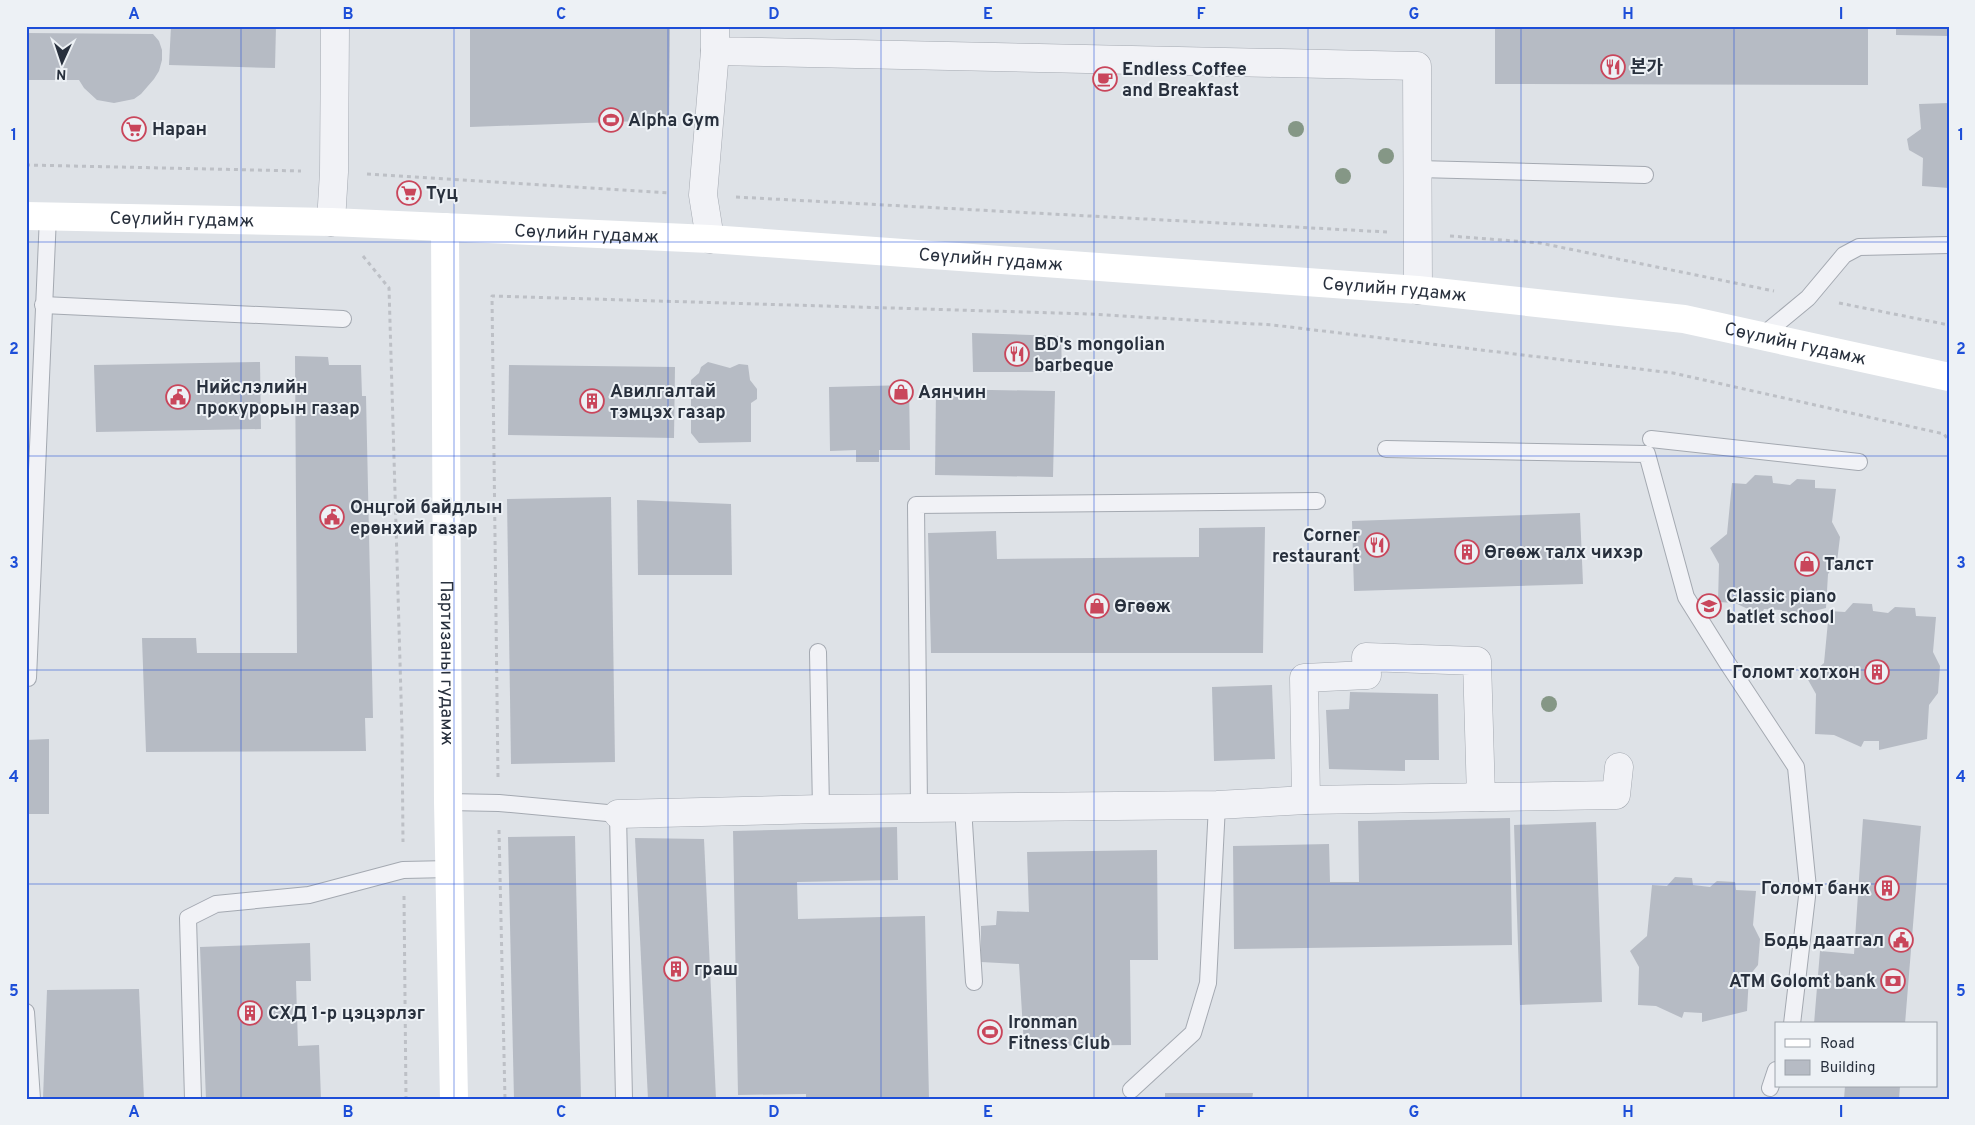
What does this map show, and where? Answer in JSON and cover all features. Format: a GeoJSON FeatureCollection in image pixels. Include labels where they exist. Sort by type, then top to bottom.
{"type":"FeatureCollection","features":[{"type":"Feature","properties":{"kind":"main road","name":"Сөүлийн гудамж"},"geometry":{"type":"LineString","coordinates":[[37,216],[331,222],[710,239],[1418,290],[1684,319],[1949,377]]}},
{"type":"Feature","properties":{"kind":"main road","name":"Партизаны гудамж"},"geometry":{"type":"LineString","coordinates":[[445,227],[448,802],[454,1099]]}},
{"type":"Feature","properties":{"kind":"street"},"geometry":{"type":"LineString","coordinates":[[331,222],[334,172],[335,26]]}},
{"type":"Feature","properties":{"kind":"street"},"geometry":{"type":"LineString","coordinates":[[710,239],[703,195],[715,39],[1417,66],[1418,290]]}},
{"type":"Feature","properties":{"kind":"street"},"geometry":{"type":"LineString","coordinates":[[1306,800],[1304,678],[1367,674],[1366,657],[1477,661],[1481,797]]}},
{"type":"Feature","properties":{"kind":"street"},"geometry":{"type":"LineString","coordinates":[[618,814],[821,809],[1217,805],[1306,800],[1616,795],[1619,767]]}},
{"type":"Feature","properties":{"kind":"lane"},"geometry":{"type":"LineString","coordinates":[[1418,169],[1645,175]]}},
{"type":"Feature","properties":{"kind":"lane"},"geometry":{"type":"LineString","coordinates":[[28,678],[43,305],[37,216]]}},
{"type":"Feature","properties":{"kind":"lane"},"geometry":{"type":"LineString","coordinates":[[1762,336],[1808,298],[1844,255],[1859,247],[1949,245]]}},
{"type":"Feature","properties":{"kind":"lane"},"geometry":{"type":"LineString","coordinates":[[43,305],[343,320]]}},
{"type":"Feature","properties":{"kind":"lane"},"geometry":{"type":"LineString","coordinates":[[1651,440],[1859,462]]}},
{"type":"Feature","properties":{"kind":"lane"},"geometry":{"type":"LineString","coordinates":[[1386,449],[1647,454],[1686,597],[1796,767],[1808,888],[1792,1022]]}},
{"type":"Feature","properties":{"kind":"lane"},"geometry":{"type":"LineString","coordinates":[[918,808],[916,505],[1317,501]]}},
{"type":"Feature","properties":{"kind":"lane"},"geometry":{"type":"LineString","coordinates":[[818,652],[821,809]]}},
{"type":"Feature","properties":{"kind":"lane"},"geometry":{"type":"LineString","coordinates":[[448,802],[499,803],[618,814],[624,1099]]}},
{"type":"Feature","properties":{"kind":"lane"},"geometry":{"type":"LineString","coordinates":[[1131,1090],[1193,1033],[1208,983],[1217,805]]}},
{"type":"Feature","properties":{"kind":"lane"},"geometry":{"type":"LineString","coordinates":[[963,807],[974,982]]}},
{"type":"Feature","properties":{"kind":"lane"},"geometry":{"type":"LineString","coordinates":[[193,1099],[188,918],[216,904],[308,895],[404,870],[450,869]]}},
{"type":"Feature","properties":{"kind":"lane"},"geometry":{"type":"LineString","coordinates":[[26,1012],[32,1099]]}},
{"type":"Feature","properties":{"kind":"lane"},"geometry":{"type":"LineString","coordinates":[[1770,1088],[1775,1073]]}},
{"type":"Feature","properties":{"kind":"path"},"geometry":{"type":"LineString","coordinates":[[26,165],[334,172],[703,195],[1418,234],[1540,244],[1949,325]]}},
{"type":"Feature","properties":{"kind":"path"},"geometry":{"type":"LineString","coordinates":[[389,288],[402,730],[406,1099]]}},
{"type":"Feature","properties":{"kind":"path"},"geometry":{"type":"LineString","coordinates":[[505,1099],[492,296],[1080,314],[1274,325],[1673,373],[1944,434],[1949,441]]}},
{"type":"Feature","properties":{"kind":"building"},"geometry":{"type":"Polygon","coordinates":[[[171,26],[276,26],[275,68],[169,65],[171,26]]]}},
{"type":"Feature","properties":{"kind":"building"},"geometry":{"type":"Polygon","coordinates":[[[470,26],[670,26],[669,120],[470,127],[470,26]]]}},
{"type":"Feature","properties":{"kind":"building"},"geometry":{"type":"Polygon","coordinates":[[[1495,26],[1868,26],[1868,85],[1495,84],[1495,26]]]}},
{"type":"Feature","properties":{"kind":"building"},"geometry":{"type":"Polygon","coordinates":[[[1896,26],[1949,26],[1949,36],[1896,35],[1896,26]]]}},
{"type":"Feature","properties":{"kind":"building"},"geometry":{"type":"Polygon","coordinates":[[[26,33],[153,34],[159,41],[162,50],[162,60],[159,71],[154,79],[134,99],[114,103],[97,100],[84,88],[79,80],[26,80],[26,33]]]}},
{"type":"Feature","properties":{"kind":"building"},"geometry":{"type":"Polygon","coordinates":[[[1949,103],[1949,188],[1922,186],[1923,158],[1909,150],[1907,139],[1921,129],[1919,104],[1949,103]]]}},
{"type":"Feature","properties":{"kind":"building","name":"BD's mongolian barbeque"},"geometry":{"type":"Polygon","coordinates":[[[972,333],[1061,336],[1062,372],[973,372],[972,333]]]}},
{"type":"Feature","properties":{"kind":"building","name":"Онцгой байдлын ерөнхий газар"},"geometry":{"type":"Polygon","coordinates":[[[295,356],[328,357],[329,365],[361,365],[362,396],[366,396],[373,718],[365,718],[366,751],[146,752],[142,638],[196,638],[197,653],[297,653],[295,356]]]}},
{"type":"Feature","properties":{"kind":"building","name":"Нийслэлийн прокурорын газар"},"geometry":{"type":"Polygon","coordinates":[[[260,362],[261,429],[96,432],[94,365],[260,362]]]}},
{"type":"Feature","properties":{"kind":"building"},"geometry":{"type":"Polygon","coordinates":[[[708,362],[730,368],[739,364],[748,365],[750,380],[757,389],[757,399],[751,403],[751,442],[699,443],[691,433],[691,380],[699,373],[701,367],[708,362]]]}},
{"type":"Feature","properties":{"kind":"building","name":"Авилгалтай тэмцэх газар"},"geometry":{"type":"Polygon","coordinates":[[[509,365],[675,367],[674,438],[508,435],[509,365]]]}},
{"type":"Feature","properties":{"kind":"building"},"geometry":{"type":"Polygon","coordinates":[[[909,385],[910,450],[879,450],[879,462],[856,462],[856,450],[830,451],[829,387],[909,385]]]}},
{"type":"Feature","properties":{"kind":"building"},"geometry":{"type":"Polygon","coordinates":[[[936,389],[1055,391],[1053,477],[935,475],[936,389]]]}},
{"type":"Feature","properties":{"kind":"building","name":"Голомт хотхон"},"geometry":{"type":"Polygon","coordinates":[[[1755,475],[1772,476],[1773,483],[1790,485],[1797,479],[1815,480],[1815,488],[1836,489],[1832,522],[1840,537],[1837,562],[1828,574],[1826,608],[1782,619],[1782,610],[1764,609],[1761,615],[1735,603],[1718,602],[1719,564],[1710,548],[1727,534],[1732,483],[1746,484],[1755,475]]]}},
{"type":"Feature","properties":{"kind":"building"},"geometry":{"type":"Polygon","coordinates":[[[611,497],[615,762],[511,764],[507,499],[611,497]]]}},
{"type":"Feature","properties":{"kind":"building"},"geometry":{"type":"Polygon","coordinates":[[[637,500],[731,504],[732,575],[638,575],[637,500]]]}},
{"type":"Feature","properties":{"kind":"building","name":"Өгөөж талх чихэр"},"geometry":{"type":"Polygon","coordinates":[[[1580,513],[1583,584],[1354,591],[1352,521],[1580,513]]]}},
{"type":"Feature","properties":{"kind":"building","name":"Өгөөж"},"geometry":{"type":"Polygon","coordinates":[[[1265,527],[1263,653],[931,653],[928,533],[996,531],[997,559],[1199,557],[1199,528],[1265,527]]]}},
{"type":"Feature","properties":{"kind":"building","name":"Голомт хотхон"},"geometry":{"type":"Polygon","coordinates":[[[1853,603],[1872,604],[1873,611],[1888,613],[1895,607],[1915,608],[1916,616],[1936,617],[1933,652],[1940,666],[1938,693],[1929,705],[1927,739],[1879,750],[1879,741],[1864,741],[1861,747],[1834,735],[1815,734],[1816,694],[1807,678],[1824,663],[1829,611],[1845,612],[1853,603]]]}},
{"type":"Feature","properties":{"kind":"building"},"geometry":{"type":"Polygon","coordinates":[[[1272,685],[1275,759],[1214,761],[1212,687],[1272,685]]]}},
{"type":"Feature","properties":{"kind":"building"},"geometry":{"type":"Polygon","coordinates":[[[1350,692],[1438,694],[1439,760],[1405,760],[1405,771],[1329,769],[1326,710],[1349,709],[1350,692]]]}},
{"type":"Feature","properties":{"kind":"building"},"geometry":{"type":"Polygon","coordinates":[[[49,739],[49,814],[26,814],[26,740],[49,739]]]}},
{"type":"Feature","properties":{"kind":"building"},"geometry":{"type":"Polygon","coordinates":[[[1510,818],[1512,945],[1234,949],[1233,846],[1329,844],[1330,882],[1359,882],[1358,821],[1510,818]]]}},
{"type":"Feature","properties":{"kind":"building","name":"Голомт банк"},"geometry":{"type":"Polygon","coordinates":[[[1863,819],[1921,826],[1905,1022],[1814,1022],[1820,951],[1854,954],[1863,819]]]}},
{"type":"Feature","properties":{"kind":"building"},"geometry":{"type":"Polygon","coordinates":[[[1596,822],[1602,1002],[1520,1005],[1514,825],[1596,822]]]}},
{"type":"Feature","properties":{"kind":"building"},"geometry":{"type":"Polygon","coordinates":[[[897,827],[898,880],[797,882],[798,919],[925,916],[929,1099],[806,1099],[806,1094],[738,1095],[733,831],[897,827]]]}},
{"type":"Feature","properties":{"kind":"building"},"geometry":{"type":"Polygon","coordinates":[[[575,836],[581,1099],[514,1099],[508,837],[575,836]]]}},
{"type":"Feature","properties":{"kind":"building","name":"граш"},"geometry":{"type":"Polygon","coordinates":[[[635,838],[704,839],[716,1099],[648,1099],[635,838]]]}},
{"type":"Feature","properties":{"kind":"building"},"geometry":{"type":"Polygon","coordinates":[[[1157,850],[1158,960],[1130,960],[1131,1045],[1024,1046],[1019,964],[981,962],[981,926],[996,925],[997,911],[1029,912],[1027,852],[1157,850]]]}},
{"type":"Feature","properties":{"kind":"building"},"geometry":{"type":"Polygon","coordinates":[[[1675,877],[1692,878],[1693,885],[1710,887],[1717,881],[1735,882],[1736,890],[1756,891],[1753,925],[1760,939],[1758,965],[1749,976],[1747,1011],[1702,1022],[1702,1013],[1684,1012],[1682,1018],[1656,1006],[1638,1005],[1639,967],[1630,951],[1647,936],[1652,885],[1667,886],[1675,877]]]}},
{"type":"Feature","properties":{"kind":"building","name":"СХД 1-р цэцэрлэг"},"geometry":{"type":"Polygon","coordinates":[[[310,943],[311,981],[296,981],[298,1046],[319,1045],[321,1099],[206,1099],[200,947],[310,943]]]}},
{"type":"Feature","properties":{"kind":"building"},"geometry":{"type":"Polygon","coordinates":[[[139,989],[144,1099],[43,1099],[47,990],[139,989]]]}},
{"type":"Feature","properties":{"kind":"building"},"geometry":{"type":"Polygon","coordinates":[[[1845,1088],[1900,1088],[1899,1099],[1844,1099],[1845,1088]]]}},
{"type":"Feature","properties":{"kind":"building"},"geometry":{"type":"Polygon","coordinates":[[[1165,1093],[1253,1093],[1252,1099],[1165,1099],[1165,1093]]]}},
{"type":"Feature","properties":{"kind":"place","name":"본가"},"geometry":{"type":"Point","coordinates":[1613,67]}},
{"type":"Feature","properties":{"kind":"place","name":"Endless Coffee and Breakfast"},"geometry":{"type":"Point","coordinates":[1105,79]}},
{"type":"Feature","properties":{"kind":"place","name":"Alpha Gym"},"geometry":{"type":"Point","coordinates":[611,120]}},
{"type":"Feature","properties":{"kind":"place","name":"Наран"},"geometry":{"type":"Point","coordinates":[134,129]}},
{"type":"Feature","properties":{"kind":"place","name":"Түц"},"geometry":{"type":"Point","coordinates":[409,193]}},
{"type":"Feature","properties":{"kind":"place","name":"BD's mongolian barbeque"},"geometry":{"type":"Point","coordinates":[1017,354]}},
{"type":"Feature","properties":{"kind":"place","name":"Аянчин"},"geometry":{"type":"Point","coordinates":[901,392]}},
{"type":"Feature","properties":{"kind":"place","name":"Нийслэлийн прокурорын газар"},"geometry":{"type":"Point","coordinates":[178,397]}},
{"type":"Feature","properties":{"kind":"place","name":"Авилгалтай тэмцэх газар"},"geometry":{"type":"Point","coordinates":[592,401]}},
{"type":"Feature","properties":{"kind":"place","name":"Онцгой байдлын ерөнхий газар"},"geometry":{"type":"Point","coordinates":[332,517]}},
{"type":"Feature","properties":{"kind":"place","name":"Corner restaurant"},"geometry":{"type":"Point","coordinates":[1377,545]}},
{"type":"Feature","properties":{"kind":"place","name":"Өгөөж талх чихэр"},"geometry":{"type":"Point","coordinates":[1467,552]}},
{"type":"Feature","properties":{"kind":"place","name":"Талст"},"geometry":{"type":"Point","coordinates":[1807,564]}},
{"type":"Feature","properties":{"kind":"place","name":"Өгөөж"},"geometry":{"type":"Point","coordinates":[1097,606]}},
{"type":"Feature","properties":{"kind":"place","name":"Classic piano batlet school"},"geometry":{"type":"Point","coordinates":[1709,606]}},
{"type":"Feature","properties":{"kind":"place","name":"Голомт хотхон"},"geometry":{"type":"Point","coordinates":[1877,672]}},
{"type":"Feature","properties":{"kind":"place","name":"Голомт банк"},"geometry":{"type":"Point","coordinates":[1887,888]}},
{"type":"Feature","properties":{"kind":"place","name":"Бодь даатгал"},"geometry":{"type":"Point","coordinates":[1901,940]}},
{"type":"Feature","properties":{"kind":"place","name":"граш"},"geometry":{"type":"Point","coordinates":[676,969]}},
{"type":"Feature","properties":{"kind":"place","name":"ATM Golomt bank"},"geometry":{"type":"Point","coordinates":[1893,981]}},
{"type":"Feature","properties":{"kind":"place","name":"СХД 1-р цэцэрлэг"},"geometry":{"type":"Point","coordinates":[250,1013]}},
{"type":"Feature","properties":{"kind":"place","name":"Ironman Fitness Club"},"geometry":{"type":"Point","coordinates":[990,1032]}}]}
